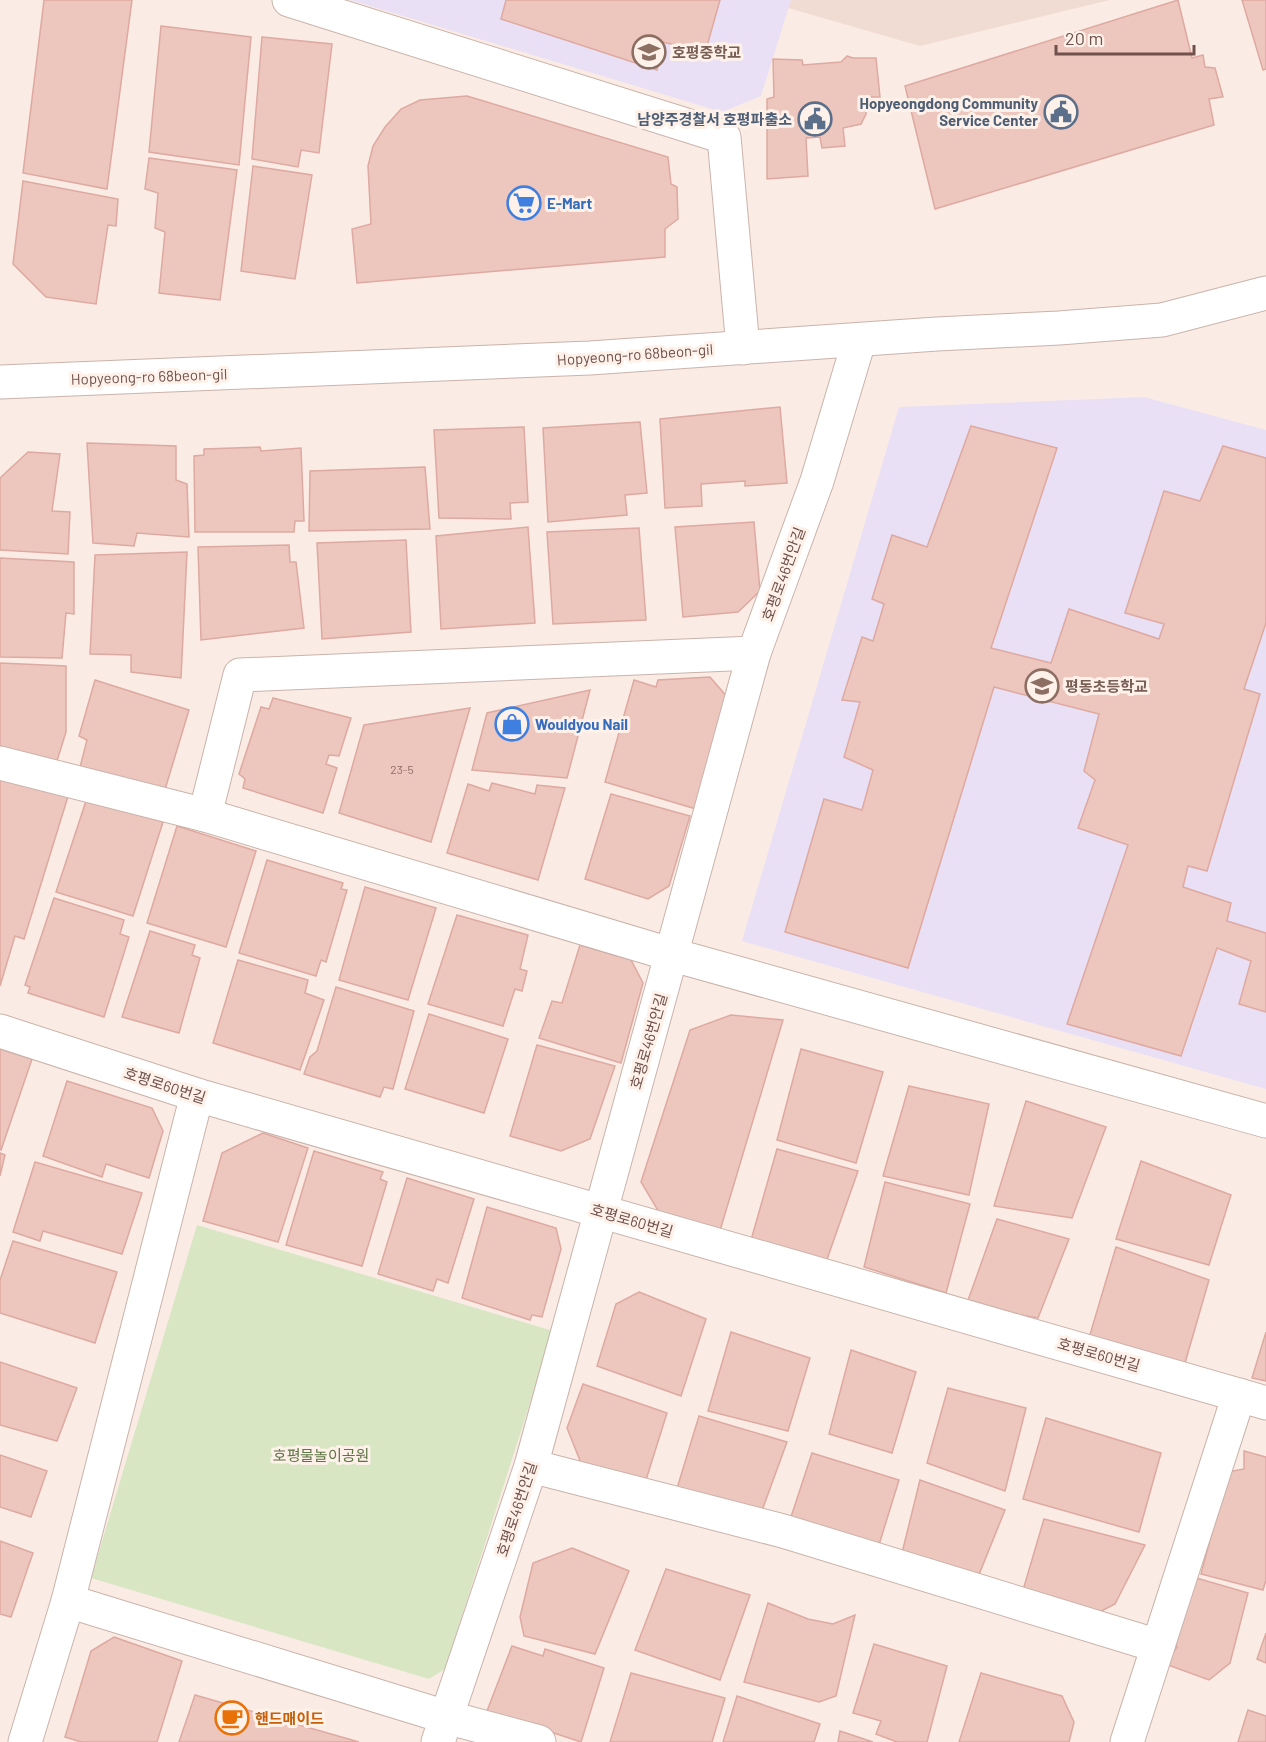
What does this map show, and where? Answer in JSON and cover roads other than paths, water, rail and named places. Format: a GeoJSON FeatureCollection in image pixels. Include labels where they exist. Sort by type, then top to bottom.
{"type":"FeatureCollection","features":[{"type":"Feature","properties":{"kind":"street"},"geometry":{"type":"LineString","coordinates":[[289,0],[724,137],[743,348]]}},
{"type":"Feature","properties":{"kind":"street","name":"Hopyeong-ro 68beon-gil"},"geometry":{"type":"LineString","coordinates":[[0,382],[590,358],[1162,320],[1266,293]]}},
{"type":"Feature","properties":{"kind":"street","name":"호평로46번안길"},"geometry":{"type":"LineString","coordinates":[[442,1730],[531,1466],[754,653],[817,482],[859,340]]}},
{"type":"Feature","properties":{"kind":"street"},"geometry":{"type":"LineString","coordinates":[[205,815],[240,675],[754,653]]}},
{"type":"Feature","properties":{"kind":"street"},"geometry":{"type":"LineString","coordinates":[[0,763],[205,815],[673,955],[1266,1121]]}},
{"type":"Feature","properties":{"kind":"street","name":"호평로60번길"},"geometry":{"type":"LineString","coordinates":[[0,1031],[197,1095],[1253,1399]]}},
{"type":"Feature","properties":{"kind":"street"},"geometry":{"type":"LineString","coordinates":[[25,1742],[68,1601],[197,1095]]}},
{"type":"Feature","properties":{"kind":"street"},"geometry":{"type":"LineString","coordinates":[[1127,1742],[1158,1646],[1253,1399]]}},
{"type":"Feature","properties":{"kind":"street"},"geometry":{"type":"LineString","coordinates":[[531,1466],[783,1531],[1158,1646]]}},
{"type":"Feature","properties":{"kind":"street"},"geometry":{"type":"LineString","coordinates":[[68,1601],[442,1730],[539,1742]]}},
{"type":"Feature","properties":{"kind":"place","name":"호평중학교"},"geometry":{"type":"Point","coordinates":[649,52]}},
{"type":"Feature","properties":{"kind":"place","name":"Hopyeongdong Community Service Center"},"geometry":{"type":"Point","coordinates":[1061,112]}},
{"type":"Feature","properties":{"kind":"place","name":"남양주경찰서 호평파출소"},"geometry":{"type":"Point","coordinates":[815,119]}},
{"type":"Feature","properties":{"kind":"place","name":"E-Mart"},"geometry":{"type":"Point","coordinates":[524,203]}},
{"type":"Feature","properties":{"kind":"place","name":"평동초등학교"},"geometry":{"type":"Point","coordinates":[1042,686]}},
{"type":"Feature","properties":{"kind":"place","name":"Wouldyou Nail"},"geometry":{"type":"Point","coordinates":[512,724]}},
{"type":"Feature","properties":{"kind":"place","name":"핸드매이드"},"geometry":{"type":"Point","coordinates":[232,1718]}},
{"type":"Feature","properties":{"kind":"park label","name":"호평물놀이공원"},"geometry":{"type":"Point","coordinates":[321,1455]}}]}
